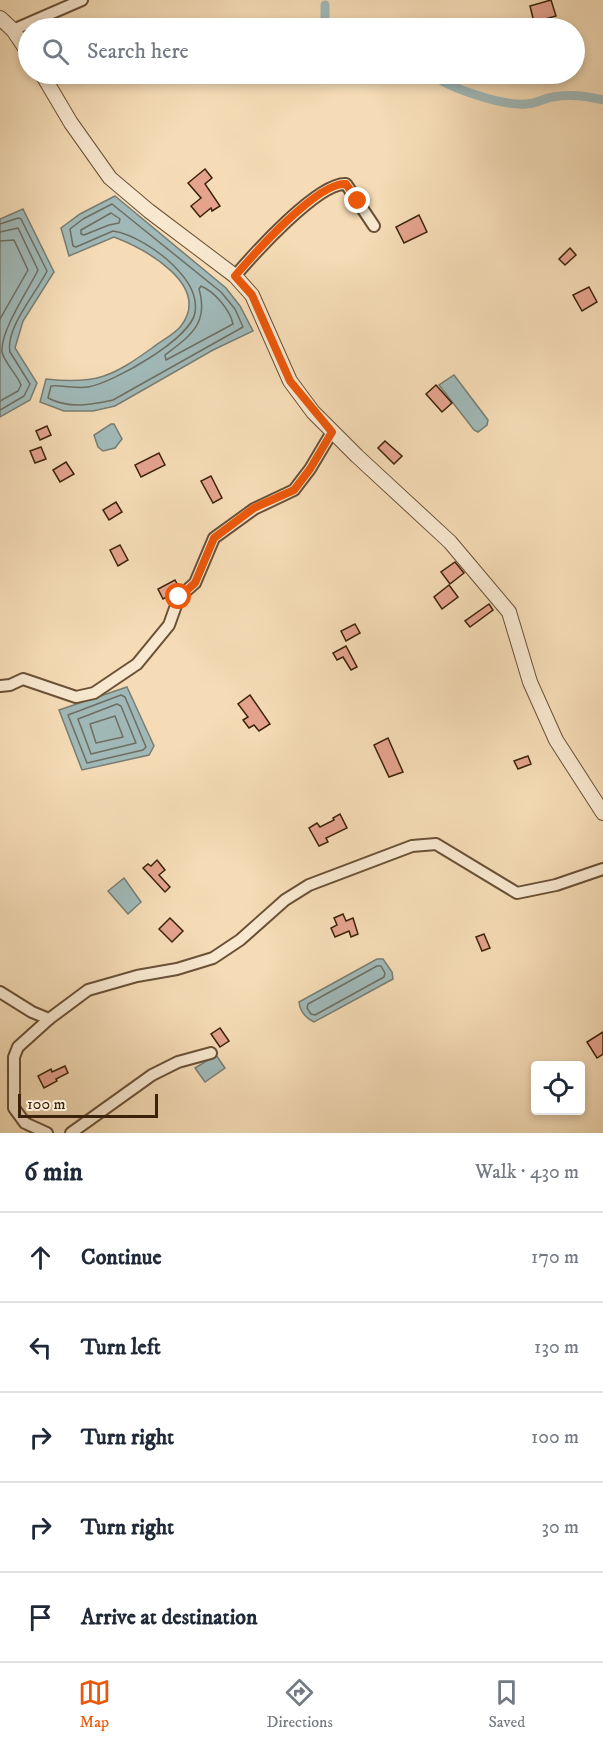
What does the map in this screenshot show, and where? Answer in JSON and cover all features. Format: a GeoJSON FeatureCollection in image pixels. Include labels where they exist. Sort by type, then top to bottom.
{"type":"FeatureCollection","features":[{"type":"Feature","properties":{"kind":"street"},"geometry":{"type":"LineString","coordinates":[[24,18],[82,0]]}},
{"type":"Feature","properties":{"kind":"street"},"geometry":{"type":"LineString","coordinates":[[4,24],[18,40]]}},
{"type":"Feature","properties":{"kind":"street"},"geometry":{"type":"LineString","coordinates":[[48,84],[71,123],[110,178],[149,211],[235,276],[252,295],[290,381],[332,432],[450,542],[509,612],[530,682],[556,740],[603,813]]}},
{"type":"Feature","properties":{"kind":"street"},"geometry":{"type":"LineString","coordinates":[[235,276],[286,222],[332,186],[346,184],[374,226]]}},
{"type":"Feature","properties":{"kind":"street"},"geometry":{"type":"LineString","coordinates":[[0,686],[10,685],[23,679],[75,697],[94,693],[137,664],[169,625],[179,597],[195,583],[214,538],[254,508],[294,490],[310,469],[332,432]]}},
{"type":"Feature","properties":{"kind":"street"},"geometry":{"type":"LineString","coordinates":[[47,1133],[25,1123],[14,1108],[14,1057],[18,1047],[88,990],[213,958],[249,933],[285,900],[309,885],[412,846],[436,844],[517,893],[556,885],[603,869]]}},
{"type":"Feature","properties":{"kind":"street"},"geometry":{"type":"LineString","coordinates":[[0,992],[32,1012],[50,1019]]}},
{"type":"Feature","properties":{"kind":"street"},"geometry":{"type":"LineString","coordinates":[[71,1133],[152,1075],[178,1062],[211,1053]]}},
{"type":"Feature","properties":{"kind":"water"},"geometry":{"type":"Polygon","coordinates":[[[115,196],[226,288],[240,306],[253,331],[213,350],[115,406],[93,411],[64,411],[40,402],[46,379],[78,381],[115,372],[175,332],[181,326],[188,311],[188,296],[182,283],[157,260],[127,243],[114,237],[69,256],[61,228],[80,214],[115,196]]]}},
{"type":"Feature","properties":{"kind":"water"},"geometry":{"type":"Polygon","coordinates":[[[23,209],[54,272],[23,321],[15,348],[37,383],[30,400],[0,417],[0,219],[23,209]]]}},
{"type":"Feature","properties":{"kind":"water"},"geometry":{"type":"Polygon","coordinates":[[[454,375],[488,420],[487,425],[478,432],[474,430],[439,385],[454,375]]]}},
{"type":"Feature","properties":{"kind":"water"},"geometry":{"type":"Polygon","coordinates":[[[114,424],[122,439],[115,448],[103,451],[98,447],[94,435],[114,424]]]}},
{"type":"Feature","properties":{"kind":"water"},"geometry":{"type":"Polygon","coordinates":[[[127,687],[154,746],[149,755],[82,770],[59,710],[127,687]]]}},
{"type":"Feature","properties":{"kind":"water"},"geometry":{"type":"Polygon","coordinates":[[[124,878],[141,902],[128,914],[108,891],[124,878]]]}},
{"type":"Feature","properties":{"kind":"water"},"geometry":{"type":"Polygon","coordinates":[[[377,959],[383,959],[392,972],[393,979],[314,1022],[308,1019],[299,1002],[377,959]]]}},
{"type":"Feature","properties":{"kind":"water"},"geometry":{"type":"Polygon","coordinates":[[[216,1055],[225,1068],[205,1082],[195,1068],[216,1055]]]}},
{"type":"Feature","properties":{"kind":"building"},"geometry":{"type":"Polygon","coordinates":[[[551,0],[556,16],[533,18],[530,6],[551,0]]]}},
{"type":"Feature","properties":{"kind":"building"},"geometry":{"type":"Polygon","coordinates":[[[205,169],[212,178],[205,184],[220,206],[212,211],[211,208],[200,217],[191,206],[201,198],[188,183],[205,169]]]}},
{"type":"Feature","properties":{"kind":"building"},"geometry":{"type":"Polygon","coordinates":[[[419,215],[427,232],[404,243],[396,227],[419,215]]]}},
{"type":"Feature","properties":{"kind":"building"},"geometry":{"type":"Polygon","coordinates":[[[570,248],[576,255],[565,265],[559,259],[570,248]]]}},
{"type":"Feature","properties":{"kind":"building"},"geometry":{"type":"Polygon","coordinates":[[[589,287],[597,302],[582,311],[573,295],[589,287]]]}},
{"type":"Feature","properties":{"kind":"building"},"geometry":{"type":"Polygon","coordinates":[[[436,385],[452,403],[442,412],[426,394],[436,385]]]}},
{"type":"Feature","properties":{"kind":"building"},"geometry":{"type":"Polygon","coordinates":[[[47,426],[51,435],[40,440],[36,431],[47,426]]]}},
{"type":"Feature","properties":{"kind":"building"},"geometry":{"type":"Polygon","coordinates":[[[385,441],[402,456],[394,464],[378,448],[385,441]]]}},
{"type":"Feature","properties":{"kind":"building"},"geometry":{"type":"Polygon","coordinates":[[[41,447],[46,459],[35,463],[30,451],[41,447]]]}},
{"type":"Feature","properties":{"kind":"building"},"geometry":{"type":"Polygon","coordinates":[[[159,453],[165,465],[141,477],[135,465],[159,453]]]}},
{"type":"Feature","properties":{"kind":"building"},"geometry":{"type":"Polygon","coordinates":[[[66,462],[74,474],[60,482],[53,470],[66,462]]]}},
{"type":"Feature","properties":{"kind":"building"},"geometry":{"type":"Polygon","coordinates":[[[211,476],[222,498],[213,503],[201,481],[211,476]]]}},
{"type":"Feature","properties":{"kind":"building"},"geometry":{"type":"Polygon","coordinates":[[[116,502],[122,512],[109,520],[103,510],[116,502]]]}},
{"type":"Feature","properties":{"kind":"building"},"geometry":{"type":"Polygon","coordinates":[[[120,545],[128,560],[118,566],[110,550],[120,545]]]}},
{"type":"Feature","properties":{"kind":"building"},"geometry":{"type":"Polygon","coordinates":[[[455,562],[464,573],[450,584],[441,572],[455,562]]]}},
{"type":"Feature","properties":{"kind":"building"},"geometry":{"type":"Polygon","coordinates":[[[175,580],[179,587],[163,599],[158,589],[175,580]]]}},
{"type":"Feature","properties":{"kind":"building"},"geometry":{"type":"Polygon","coordinates":[[[449,585],[458,597],[442,609],[434,597],[449,585]]]}},
{"type":"Feature","properties":{"kind":"building"},"geometry":{"type":"Polygon","coordinates":[[[489,604],[493,610],[470,627],[465,621],[489,604]]]}},
{"type":"Feature","properties":{"kind":"building"},"geometry":{"type":"Polygon","coordinates":[[[355,624],[360,633],[346,641],[341,631],[355,624]]]}},
{"type":"Feature","properties":{"kind":"building"},"geometry":{"type":"Polygon","coordinates":[[[346,646],[357,667],[351,670],[343,657],[337,660],[333,653],[346,646]]]}},
{"type":"Feature","properties":{"kind":"building"},"geometry":{"type":"Polygon","coordinates":[[[250,695],[270,724],[259,731],[254,725],[249,728],[243,720],[248,717],[238,704],[250,695]]]}},
{"type":"Feature","properties":{"kind":"building"},"geometry":{"type":"Polygon","coordinates":[[[388,738],[403,772],[389,777],[374,745],[388,738]]]}},
{"type":"Feature","properties":{"kind":"building"},"geometry":{"type":"Polygon","coordinates":[[[528,756],[531,764],[518,769],[514,761],[528,756]]]}},
{"type":"Feature","properties":{"kind":"building"},"geometry":{"type":"Polygon","coordinates":[[[340,814],[347,828],[326,838],[328,842],[319,846],[309,828],[317,823],[320,827],[340,814]]]}},
{"type":"Feature","properties":{"kind":"building"},"geometry":{"type":"Polygon","coordinates":[[[157,860],[165,870],[159,875],[170,887],[165,892],[143,868],[148,864],[151,866],[157,860]]]}},
{"type":"Feature","properties":{"kind":"building"},"geometry":{"type":"Polygon","coordinates":[[[343,914],[346,921],[353,918],[358,934],[351,937],[349,931],[335,937],[331,928],[337,925],[334,918],[343,914]]]}},
{"type":"Feature","properties":{"kind":"building"},"geometry":{"type":"Polygon","coordinates":[[[170,918],[183,931],[172,942],[159,929],[170,918]]]}},
{"type":"Feature","properties":{"kind":"building"},"geometry":{"type":"Polygon","coordinates":[[[484,934],[490,948],[482,951],[476,937],[484,934]]]}},
{"type":"Feature","properties":{"kind":"building"},"geometry":{"type":"Polygon","coordinates":[[[220,1028],[229,1041],[220,1047],[211,1034],[220,1028]]]}},
{"type":"Feature","properties":{"kind":"building"},"geometry":{"type":"Polygon","coordinates":[[[603,1032],[603,1054],[597,1058],[587,1042],[603,1032]]]}},
{"type":"Feature","properties":{"kind":"building"},"geometry":{"type":"Polygon","coordinates":[[[65,1066],[68,1073],[44,1088],[38,1076],[51,1069],[52,1072],[65,1066]]]}},
{"type":"Feature","properties":{"kind":"waterway"},"geometry":{"type":"LineString","coordinates":[[325,5],[325,18]]}},
{"type":"Feature","properties":{"kind":"waterway"},"geometry":{"type":"LineString","coordinates":[[448,84],[490,99],[516,104],[529,104],[565,96],[603,100]]}},
{"type":"Feature","properties":{"kind":"route"},"geometry":{"type":"LineString","coordinates":[[179,597],[195,583],[214,538],[254,508],[294,490],[310,469],[332,432],[313,412],[290,381],[252,295],[235,276],[286,222],[332,186],[346,184],[358,201]]}}]}
